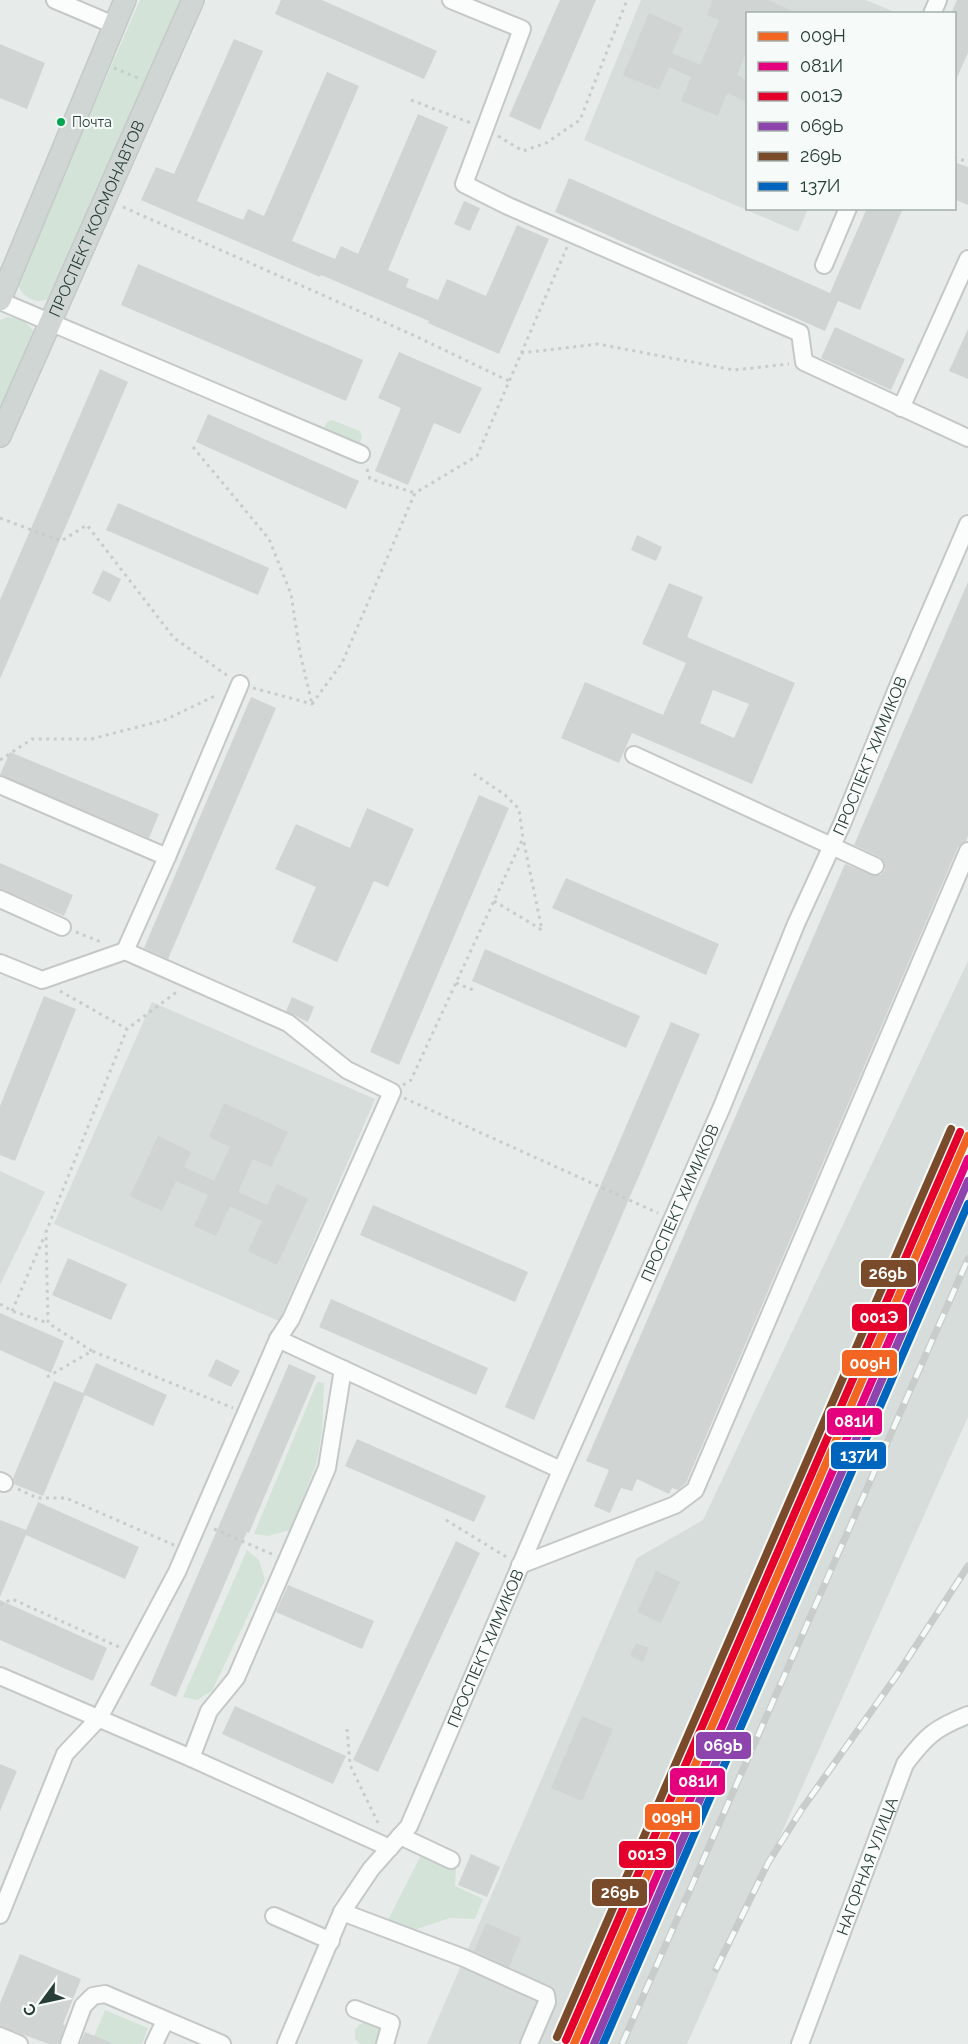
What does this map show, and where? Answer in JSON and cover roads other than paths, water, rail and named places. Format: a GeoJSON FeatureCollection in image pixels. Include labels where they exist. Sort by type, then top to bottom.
{"type":"FeatureCollection","features":[{"type":"Feature","properties":{"kind":"main road"},"geometry":{"type":"LineString","coordinates":[[0,301],[125,0]]}},
{"type":"Feature","properties":{"kind":"main road","name":"ПРОСПЕКТ КОСМОНАВТОВ"},"geometry":{"type":"LineString","coordinates":[[0,436],[193,0]]}},
{"type":"Feature","properties":{"kind":"street"},"geometry":{"type":"LineString","coordinates":[[55,0],[114,25]]}},
{"type":"Feature","properties":{"kind":"street"},"geometry":{"type":"LineString","coordinates":[[451,0],[522,29],[464,184],[800,333],[804,362],[968,438]]}},
{"type":"Feature","properties":{"kind":"street"},"geometry":{"type":"LineString","coordinates":[[824,265],[847,210]]}},
{"type":"Feature","properties":{"kind":"street"},"geometry":{"type":"LineString","coordinates":[[901,408],[968,259]]}},
{"type":"Feature","properties":{"kind":"street"},"geometry":{"type":"LineString","coordinates":[[0,301],[361,454]]}},
{"type":"Feature","properties":{"kind":"street","name":"ПРОСПЕКТ ХИМИКОВ"},"geometry":{"type":"LineString","coordinates":[[286,2044],[342,1911],[371,1869],[409,1826],[561,1470],[722,1109],[796,924],[968,524]]}},
{"type":"Feature","properties":{"kind":"street"},"geometry":{"type":"LineString","coordinates":[[125,951],[240,684]]}},
{"type":"Feature","properties":{"kind":"street"},"geometry":{"type":"LineString","coordinates":[[634,755],[874,866]]}},
{"type":"Feature","properties":{"kind":"street"},"geometry":{"type":"LineString","coordinates":[[0,785],[167,857]]}},
{"type":"Feature","properties":{"kind":"street"},"geometry":{"type":"LineString","coordinates":[[520,1565],[675,1505],[694,1490],[968,851]]}},
{"type":"Feature","properties":{"kind":"street"},"geometry":{"type":"LineString","coordinates":[[0,899],[62,927]]}},
{"type":"Feature","properties":{"kind":"street"},"geometry":{"type":"LineString","coordinates":[[0,963],[42,980],[125,951],[288,1023],[347,1070],[392,1092],[291,1319],[278,1339],[172,1582],[99,1718],[65,1754],[0,1915]]}},
{"type":"Feature","properties":{"kind":"street"},"geometry":{"type":"LineString","coordinates":[[278,1339],[561,1470]]}},
{"type":"Feature","properties":{"kind":"street"},"geometry":{"type":"LineString","coordinates":[[191,1758],[209,1711],[236,1678],[327,1468],[343,1369]]}},
{"type":"Feature","properties":{"kind":"street"},"geometry":{"type":"LineString","coordinates":[[0,1676],[395,1842],[451,1860]]}},
{"type":"Feature","properties":{"kind":"street","name":"НАГОРНАЯ УЛИЦА"},"geometry":{"type":"LineString","coordinates":[[800,2044],[905,1764],[923,1740],[945,1724],[968,1715]]}},
{"type":"Feature","properties":{"kind":"street"},"geometry":{"type":"LineString","coordinates":[[342,1911],[464,1958],[546,1995],[547,2002],[529,2044]]}},
{"type":"Feature","properties":{"kind":"street"},"geometry":{"type":"LineString","coordinates":[[274,1916],[330,1941]]}},
{"type":"Feature","properties":{"kind":"street"},"geometry":{"type":"LineString","coordinates":[[69,2044],[83,2006],[93,1996],[105,1994],[222,2044]]}},
{"type":"Feature","properties":{"kind":"street"},"geometry":{"type":"LineString","coordinates":[[355,2009],[391,2023],[385,2044]]}},
{"type":"Feature","properties":{"kind":"street"},"geometry":{"type":"LineString","coordinates":[[154,2044],[165,2021]]}},
{"type":"Feature","properties":{"kind":"street"},"geometry":{"type":"LineString","coordinates":[[0,2036],[20,2044]]}},
{"type":"Feature","properties":{"kind":"railway"},"geometry":{"type":"LineString","coordinates":[[622,2044],[968,1259]]}},
{"type":"Feature","properties":{"kind":"railway"},"geometry":{"type":"LineString","coordinates":[[716,1969],[768,1863],[802,1809],[897,1675],[968,1566]]}},
{"type":"Feature","properties":{"kind":"place","name":"Почта"},"geometry":{"type":"Point","coordinates":[61,122]}}]}
